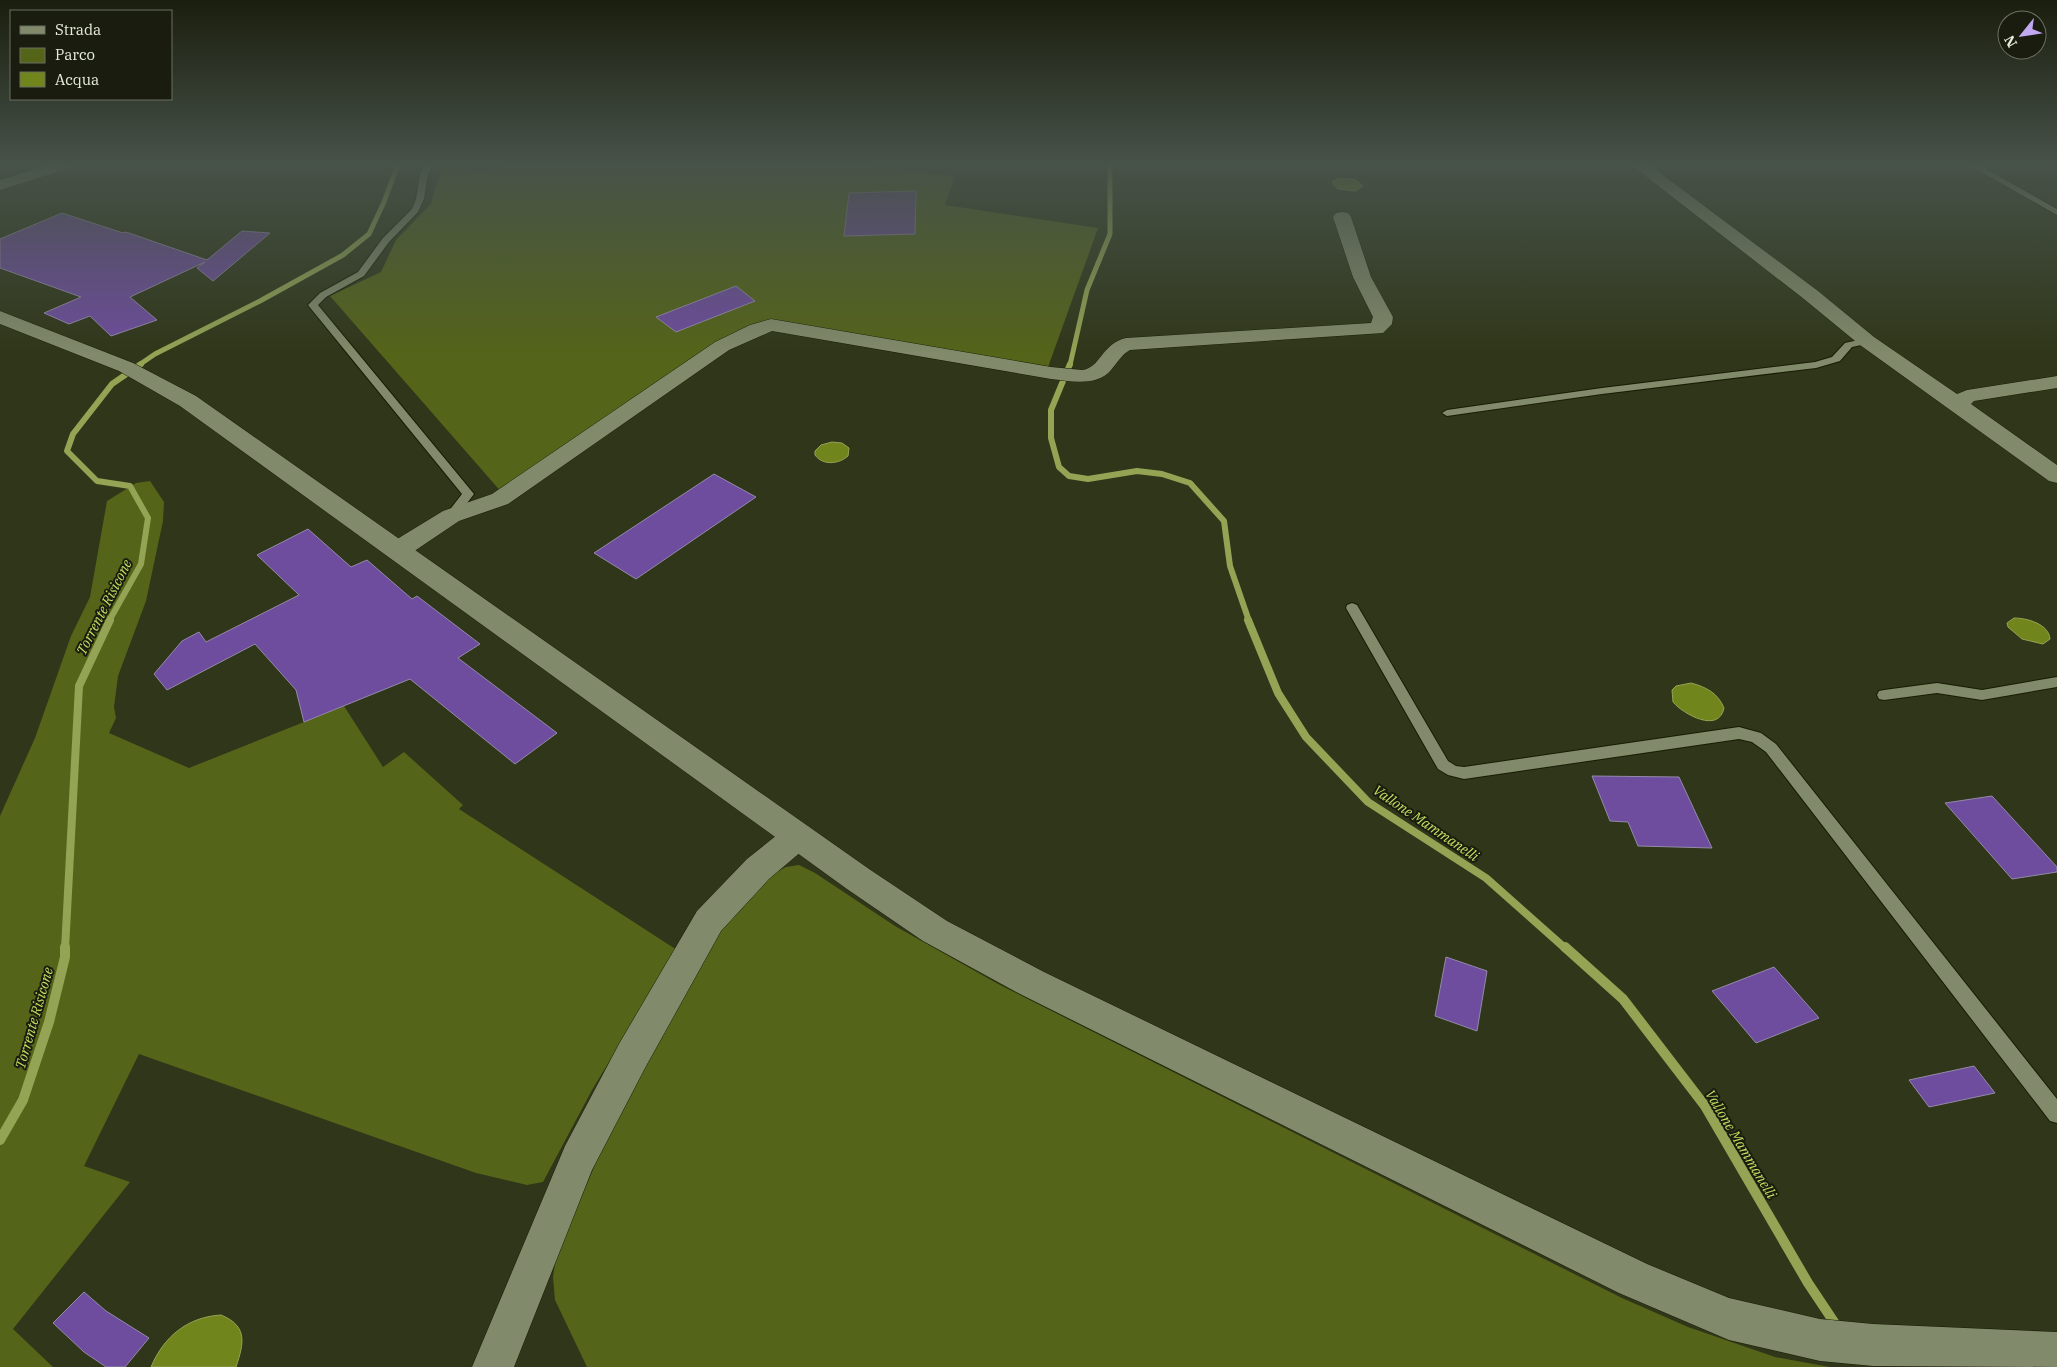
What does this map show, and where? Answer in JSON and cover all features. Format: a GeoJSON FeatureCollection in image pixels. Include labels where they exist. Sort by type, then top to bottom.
{"type":"FeatureCollection","features":[{"type":"Feature","properties":{"kind":"street"},"geometry":{"type":"LineString","coordinates":[[398,550],[451,516],[500,499],[722,346],[757,329],[771,325],[1051,373],[1078,375],[1089,375],[1099,371],[1116,348],[1126,344],[1376,329],[1382,324],[1383,317],[1362,277],[1346,228]]}},
{"type":"Feature","properties":{"kind":"street"},"geometry":{"type":"LineString","coordinates":[[1722,228],[1867,341],[2057,476]]}},
{"type":"Feature","properties":{"kind":"street"},"geometry":{"type":"LineString","coordinates":[[0,317],[132,370],[188,401],[858,879],[935,931],[1050,992],[1633,1279],[1729,1319],[1820,1340],[1873,1345],[2057,1354]]}},
{"type":"Feature","properties":{"kind":"street"},"geometry":{"type":"LineString","coordinates":[[1958,404],[1967,396],[2057,382]]}},
{"type":"Feature","properties":{"kind":"street"},"geometry":{"type":"LineString","coordinates":[[493,1367],[578,1159],[632,1056],[708,921],[758,869],[798,836]]}},
{"type":"Feature","properties":{"kind":"lane"},"geometry":{"type":"LineString","coordinates":[[397,228],[384,242],[372,262],[362,273],[349,282],[319,296],[313,304],[468,494],[451,516]]}},
{"type":"Feature","properties":{"kind":"lane"},"geometry":{"type":"LineString","coordinates":[[1447,413],[1602,391],[1816,365],[1836,359],[1849,345],[1867,341]]}},
{"type":"Feature","properties":{"kind":"lane"},"geometry":{"type":"LineString","coordinates":[[1352,608],[1443,764],[1453,771],[1464,773],[1739,733],[1756,737],[1771,748],[2057,1114]]}},
{"type":"Feature","properties":{"kind":"lane"},"geometry":{"type":"LineString","coordinates":[[1884,695],[1937,688],[1982,695],[2057,682]]}},
{"type":"Feature","properties":{"kind":"green space"},"geometry":{"type":"Polygon","coordinates":[[[408,228],[1098,228],[1047,370],[767,321],[503,494],[330,296],[381,272],[396,240],[408,228]]]}},
{"type":"Feature","properties":{"kind":"green space"},"geometry":{"type":"Polygon","coordinates":[[[150,481],[164,502],[163,521],[146,601],[118,676],[114,707],[116,718],[109,733],[189,768],[344,706],[383,767],[404,752],[463,805],[459,809],[677,950],[592,1090],[543,1182],[527,1185],[476,1173],[139,1054],[84,1166],[130,1182],[13,1329],[53,1367],[0,1367],[0,816],[35,738],[71,636],[90,597],[107,501],[136,483],[150,481]]]}},
{"type":"Feature","properties":{"kind":"green space"},"geometry":{"type":"Polygon","coordinates":[[[799,865],[815,873],[895,926],[1000,985],[1622,1298],[1688,1327],[1775,1357],[1830,1367],[587,1367],[555,1300],[553,1277],[556,1257],[622,1101],[715,935],[742,909],[769,876],[786,867],[799,865]]]}},
{"type":"Feature","properties":{"kind":"water"},"geometry":{"type":"Polygon","coordinates":[[[832,442],[842,443],[849,448],[848,456],[840,461],[831,463],[818,459],[815,451],[821,445],[832,442]]]}},
{"type":"Feature","properties":{"kind":"water"},"geometry":{"type":"Polygon","coordinates":[[[2014,618],[2025,619],[2042,626],[2046,629],[2050,639],[2043,644],[2022,639],[2008,627],[2007,623],[2014,618]]]}},
{"type":"Feature","properties":{"kind":"water"},"geometry":{"type":"Polygon","coordinates":[[[1691,683],[1702,686],[1718,698],[1724,708],[1721,716],[1715,720],[1708,721],[1700,719],[1684,712],[1673,702],[1672,690],[1676,686],[1691,683]]]}},
{"type":"Feature","properties":{"kind":"water"},"geometry":{"type":"Polygon","coordinates":[[[221,1315],[236,1324],[242,1336],[241,1350],[236,1367],[151,1367],[163,1346],[178,1330],[198,1320],[221,1315]]]}},
{"type":"Feature","properties":{"kind":"building"},"geometry":{"type":"Polygon","coordinates":[[[27,228],[107,228],[123,233],[126,232],[207,260],[242,231],[270,233],[213,281],[197,268],[205,262],[130,297],[157,320],[111,336],[90,316],[69,324],[44,313],[81,297],[0,268],[0,239],[27,228]]]}},
{"type":"Feature","properties":{"kind":"building"},"geometry":{"type":"Polygon","coordinates":[[[845,228],[915,228],[915,234],[844,236],[845,228]]]}},
{"type":"Feature","properties":{"kind":"building"},"geometry":{"type":"Polygon","coordinates":[[[736,286],[755,301],[676,332],[656,317],[736,286]]]}},
{"type":"Feature","properties":{"kind":"building"},"geometry":{"type":"Polygon","coordinates":[[[714,474],[756,497],[636,579],[594,553],[714,474]]]}},
{"type":"Feature","properties":{"kind":"building"},"geometry":{"type":"Polygon","coordinates":[[[308,529],[351,567],[367,560],[412,599],[417,596],[480,644],[458,658],[557,733],[515,764],[410,679],[304,722],[296,690],[255,644],[167,690],[154,674],[182,641],[199,632],[206,642],[299,595],[257,555],[308,529]]]}},
{"type":"Feature","properties":{"kind":"building"},"geometry":{"type":"Polygon","coordinates":[[[1592,776],[1679,777],[1712,848],[1638,846],[1628,822],[1610,821],[1592,776]]]}},
{"type":"Feature","properties":{"kind":"building"},"geometry":{"type":"Polygon","coordinates":[[[1992,796],[2057,867],[2057,872],[2012,879],[1945,803],[1992,796]]]}},
{"type":"Feature","properties":{"kind":"building"},"geometry":{"type":"Polygon","coordinates":[[[1446,957],[1487,971],[1477,1031],[1435,1016],[1446,957]]]}},
{"type":"Feature","properties":{"kind":"building"},"geometry":{"type":"Polygon","coordinates":[[[1774,967],[1819,1018],[1756,1043],[1712,991],[1774,967]]]}},
{"type":"Feature","properties":{"kind":"building"},"geometry":{"type":"Polygon","coordinates":[[[1974,1066],[1995,1093],[1929,1107],[1909,1080],[1974,1066]]]}},
{"type":"Feature","properties":{"kind":"building"},"geometry":{"type":"Polygon","coordinates":[[[84,1292],[106,1311],[149,1338],[125,1367],[106,1367],[84,1352],[53,1323],[84,1292]]]}},
{"type":"Feature","properties":{"kind":"waterway","name":"Torrente Risicone"},"geometry":{"type":"LineString","coordinates":[[139,365],[155,354],[260,301],[343,255],[369,234],[372,228]]}},
{"type":"Feature","properties":{"kind":"waterway","name":"Vallone Mammanelli"},"geometry":{"type":"LineString","coordinates":[[1070,365],[1087,290],[1110,234],[1110,228]]}},
{"type":"Feature","properties":{"kind":"waterway","name":"Torrente Risicone"},"geometry":{"type":"LineString","coordinates":[[109,621],[141,564],[148,518],[130,486],[97,481],[67,451],[73,434],[112,384],[141,364]]}},
{"type":"Feature","properties":{"kind":"waterway","name":"Vallone Mammanelli"},"geometry":{"type":"LineString","coordinates":[[1070,364],[1051,410],[1051,438],[1059,467],[1069,476],[1088,479],[1137,471],[1162,474],[1190,483],[1224,521],[1230,566],[1249,621]]}},
{"type":"Feature","properties":{"kind":"waterway","name":"Torrente Risicone"},"geometry":{"type":"LineString","coordinates":[[65,949],[79,686],[110,620]]}},
{"type":"Feature","properties":{"kind":"waterway","name":"Vallone Mammanelli"},"geometry":{"type":"LineString","coordinates":[[1248,620],[1278,693],[1306,737],[1368,802],[1486,878],[1566,949]]}},
{"type":"Feature","properties":{"kind":"waterway","name":"Vallone Mammanelli"},"geometry":{"type":"LineString","coordinates":[[1565,947],[1623,999],[1705,1106],[1808,1283],[1838,1328]]}},
{"type":"Feature","properties":{"kind":"waterway","name":"Torrente Risicone"},"geometry":{"type":"LineString","coordinates":[[0,1140],[23,1100],[49,1022],[65,957],[65,949]]}}]}
